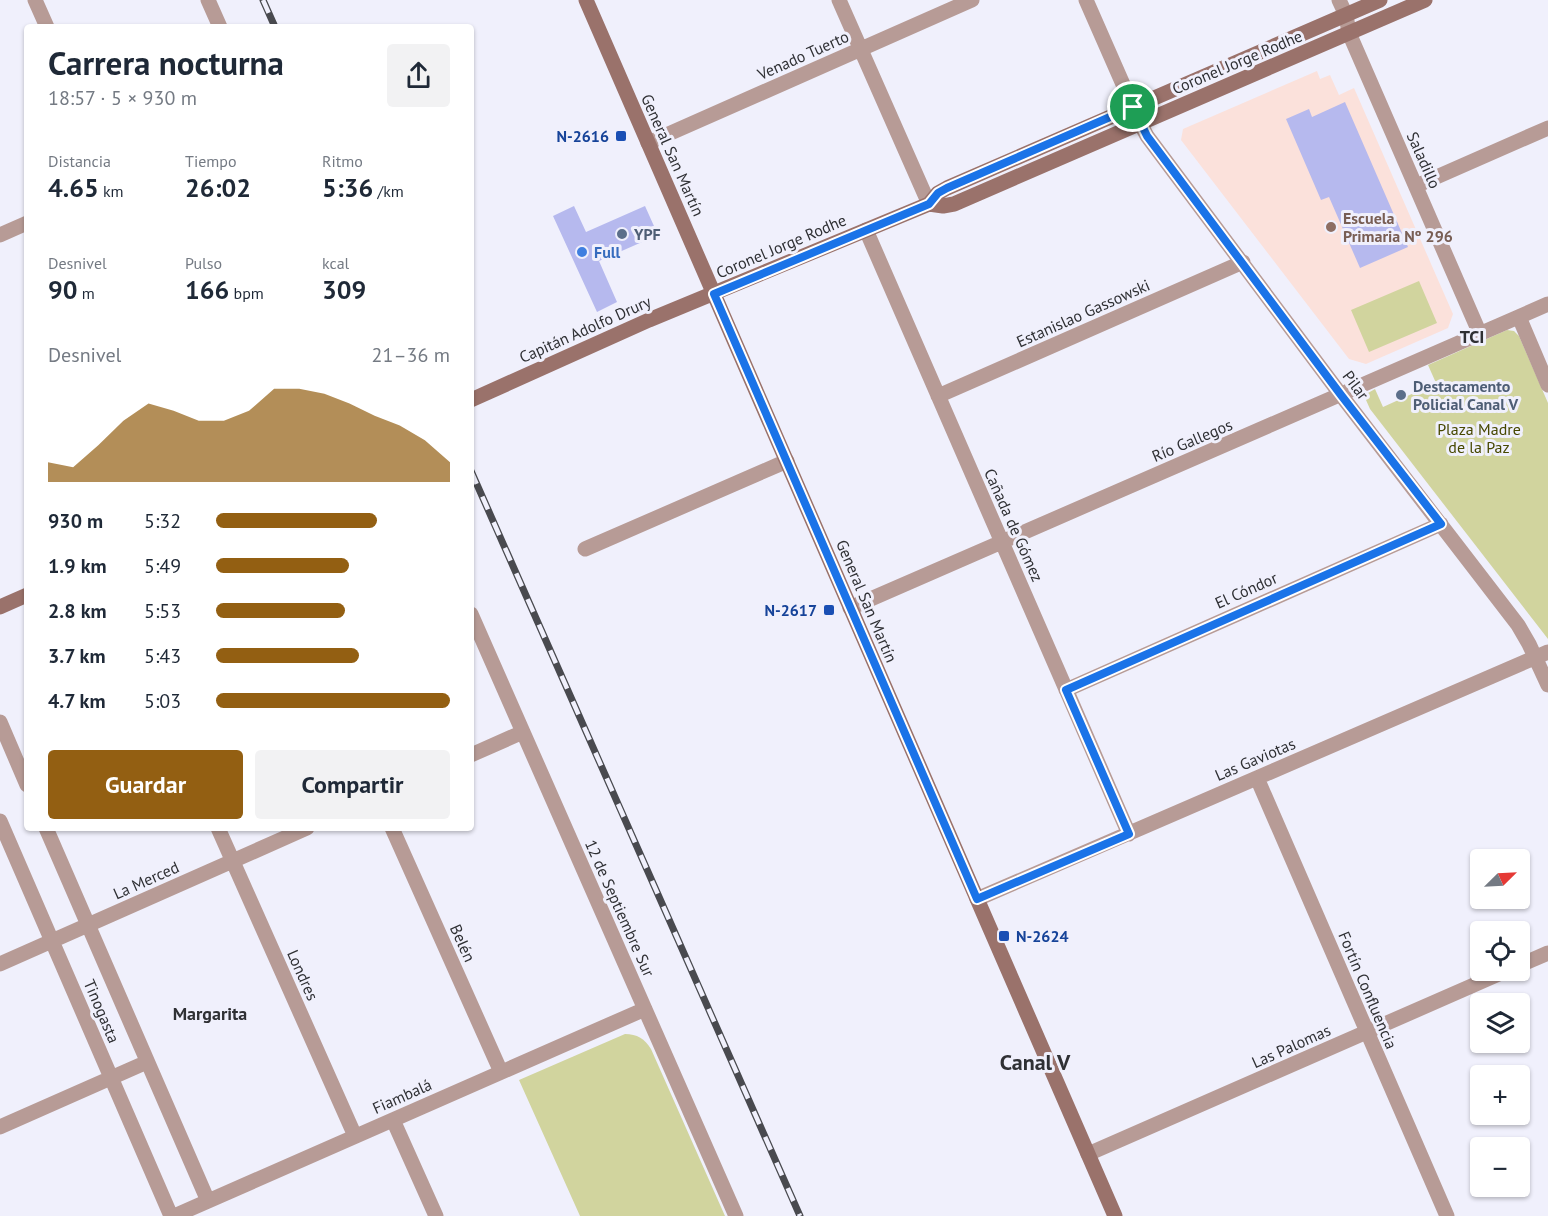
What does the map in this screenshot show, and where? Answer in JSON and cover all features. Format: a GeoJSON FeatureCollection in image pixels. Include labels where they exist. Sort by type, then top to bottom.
{"type":"FeatureCollection","features":[{"type":"Feature","properties":{"kind":"main road","name":"General San Martín"},"geometry":{"type":"LineString","coordinates":[[586,0],[1115,1216]]}},
{"type":"Feature","properties":{"kind":"main road","name":"Coronel Jorge Rodhe"},"geometry":{"type":"LineString","coordinates":[[714,294],[929,204],[938,193],[947,188],[1380,0]]}},
{"type":"Feature","properties":{"kind":"main road","name":"Coronel Jorge Rodhe"},"geometry":{"type":"LineString","coordinates":[[929,204],[943,206],[954,204],[1425,0]]}},
{"type":"Feature","properties":{"kind":"main road","name":"Capitán Adolfo Drury"},"geometry":{"type":"LineString","coordinates":[[474,399],[639,324],[714,294]]}},
{"type":"Feature","properties":{"kind":"main road"},"geometry":{"type":"LineString","coordinates":[[0,607],[24,596]]}},
{"type":"Feature","properties":{"kind":"street"},"geometry":{"type":"LineString","coordinates":[[35,0],[46,24]]}},
{"type":"Feature","properties":{"kind":"street"},"geometry":{"type":"LineString","coordinates":[[208,0],[219,24]]}},
{"type":"Feature","properties":{"kind":"street"},"geometry":{"type":"LineString","coordinates":[[839,0],[929,204]]}},
{"type":"Feature","properties":{"kind":"street","name":"Venado Tuerto"},"geometry":{"type":"LineString","coordinates":[[648,143],[972,0]]}},
{"type":"Feature","properties":{"kind":"street","name":"Pilar"},"geometry":{"type":"LineString","coordinates":[[1086,0],[1147,136],[1341,395],[1542,655],[1548,685]]}},
{"type":"Feature","properties":{"kind":"street","name":"Saladillo"},"geometry":{"type":"LineString","coordinates":[[1339,0],[1346,15],[1349,33],[1480,334]]}},
{"type":"Feature","properties":{"kind":"street"},"geometry":{"type":"LineString","coordinates":[[1416,186],[1548,128]]}},
{"type":"Feature","properties":{"kind":"street"},"geometry":{"type":"LineString","coordinates":[[0,235],[24,224]]}},
{"type":"Feature","properties":{"kind":"street","name":"Cañada de Gómez"},"geometry":{"type":"LineString","coordinates":[[866,230],[1129,834]]}},
{"type":"Feature","properties":{"kind":"street","name":"Estanislao Gassowski"},"geometry":{"type":"LineString","coordinates":[[938,396],[1243,262]]}},
{"type":"Feature","properties":{"kind":"street","name":"Río Gallegos"},"geometry":{"type":"LineString","coordinates":[[850,608],[1548,304]]}},
{"type":"Feature","properties":{"kind":"street"},"geometry":{"type":"LineString","coordinates":[[1519,317],[1548,385]]}},
{"type":"Feature","properties":{"kind":"street"},"geometry":{"type":"LineString","coordinates":[[585,549],[787,461]]}},
{"type":"Feature","properties":{"kind":"street","name":"El Cóndor"},"geometry":{"type":"LineString","coordinates":[[1066,690],[1441,524]]}},
{"type":"Feature","properties":{"kind":"street","name":"12 de Septiembre Sur"},"geometry":{"type":"LineString","coordinates":[[474,621],[736,1216]]}},
{"type":"Feature","properties":{"kind":"street","name":"Las Gaviotas"},"geometry":{"type":"LineString","coordinates":[[977,899],[1542,655]]}},
{"type":"Feature","properties":{"kind":"street"},"geometry":{"type":"LineString","coordinates":[[0,722],[24,778]]}},
{"type":"Feature","properties":{"kind":"street"},"geometry":{"type":"LineString","coordinates":[[474,754],[523,732]]}},
{"type":"Feature","properties":{"kind":"street","name":"Fortín Confluencia"},"geometry":{"type":"LineString","coordinates":[[1257,778],[1447,1216]]}},
{"type":"Feature","properties":{"kind":"street","name":"Tinogasta"},"geometry":{"type":"LineString","coordinates":[[0,821],[172,1216]]}},
{"type":"Feature","properties":{"kind":"street","name":"Tinogasta"},"geometry":{"type":"LineString","coordinates":[[47,831],[208,1201]]}},
{"type":"Feature","properties":{"kind":"street","name":"Londres"},"geometry":{"type":"LineString","coordinates":[[219,831],[356,1136]]}},
{"type":"Feature","properties":{"kind":"street","name":"La Merced"},"geometry":{"type":"LineString","coordinates":[[0,964],[300,831]]}},
{"type":"Feature","properties":{"kind":"street","name":"Belén"},"geometry":{"type":"LineString","coordinates":[[393,831],[501,1072]]}},
{"type":"Feature","properties":{"kind":"street"},"geometry":{"type":"LineString","coordinates":[[1530,961],[1548,953]]}},
{"type":"Feature","properties":{"kind":"street","name":"Las Palomas"},"geometry":{"type":"LineString","coordinates":[[1088,1154],[1483,981]]}},
{"type":"Feature","properties":{"kind":"street","name":"Fiambalá"},"geometry":{"type":"LineString","coordinates":[[172,1216],[645,1009]]}},
{"type":"Feature","properties":{"kind":"street"},"geometry":{"type":"LineString","coordinates":[[0,1127],[147,1062]]}},
{"type":"Feature","properties":{"kind":"street"},"geometry":{"type":"LineString","coordinates":[[393,1120],[436,1216]]}},
{"type":"Feature","properties":{"kind":"shaded area","name":"Escuela Primaria Nº 296"},"geometry":{"type":"Polygon","coordinates":[[[1317,71],[1320,79],[1330,75],[1339,95],[1354,88],[1453,314],[1448,328],[1366,364],[1349,359],[1181,140],[1183,129],[1317,71]]]}},
{"type":"Feature","properties":{"kind":"green space"},"geometry":{"type":"Polygon","coordinates":[[[1419,281],[1437,323],[1369,352],[1351,310],[1419,281]]]}},
{"type":"Feature","properties":{"kind":"green space","name":"Plaza Madre de la Paz"},"geometry":{"type":"Polygon","coordinates":[[[1507,330],[1514,331],[1519,336],[1548,403],[1548,639],[1370,409],[1366,400],[1368,393],[1375,389],[1383,407],[1436,383],[1428,365],[1507,330]]]}},
{"type":"Feature","properties":{"kind":"green space"},"geometry":{"type":"Polygon","coordinates":[[[625,1034],[640,1038],[651,1049],[725,1216],[580,1216],[519,1080],[625,1034]]]}},
{"type":"Feature","properties":{"kind":"building"},"geometry":{"type":"Polygon","coordinates":[[[1345,102],[1408,247],[1360,268],[1329,197],[1321,200],[1286,119],[1309,109],[1312,117],[1345,102]]]}},
{"type":"Feature","properties":{"kind":"building"},"geometry":{"type":"Polygon","coordinates":[[[574,206],[586,232],[645,206],[658,235],[599,261],[617,302],[597,312],[553,216],[574,206]]]}},
{"type":"Feature","properties":{"kind":"railway"},"geometry":{"type":"LineString","coordinates":[[263,0],[274,24]]}},
{"type":"Feature","properties":{"kind":"railway"},"geometry":{"type":"LineString","coordinates":[[474,478],[800,1216]]}},
{"type":"Feature","properties":{"kind":"place","name":"N-2616"},"geometry":{"type":"Point","coordinates":[621,136]}},
{"type":"Feature","properties":{"kind":"place","name":"Escuela Primaria Nº 296"},"geometry":{"type":"Point","coordinates":[1331,227]}},
{"type":"Feature","properties":{"kind":"place","name":"YPF"},"geometry":{"type":"Point","coordinates":[622,234]}},
{"type":"Feature","properties":{"kind":"place","name":"Full"},"geometry":{"type":"Point","coordinates":[582,252]}},
{"type":"Feature","properties":{"kind":"place","name":"Destacamento Policial Canal V"},"geometry":{"type":"Point","coordinates":[1401,395]}},
{"type":"Feature","properties":{"kind":"place","name":"N-2617"},"geometry":{"type":"Point","coordinates":[829,610]}},
{"type":"Feature","properties":{"kind":"place","name":"N-2624"},"geometry":{"type":"Point","coordinates":[1004,936]}},
{"type":"Feature","properties":{"kind":"district","name":"TCI"},"geometry":{"type":"Point","coordinates":[1472,336]}},
{"type":"Feature","properties":{"kind":"district","name":"Margarita"},"geometry":{"type":"Point","coordinates":[210,1013]}},
{"type":"Feature","properties":{"kind":"district","name":"Canal V"},"geometry":{"type":"Point","coordinates":[1035,1062]}},
{"type":"Feature","properties":{"kind":"route"},"geometry":{"type":"LineString","coordinates":[[1133,107],[1147,136],[1441,524],[1066,690],[1129,834],[977,899],[714,294],[929,204],[938,193],[947,188],[1133,107]]}}]}
